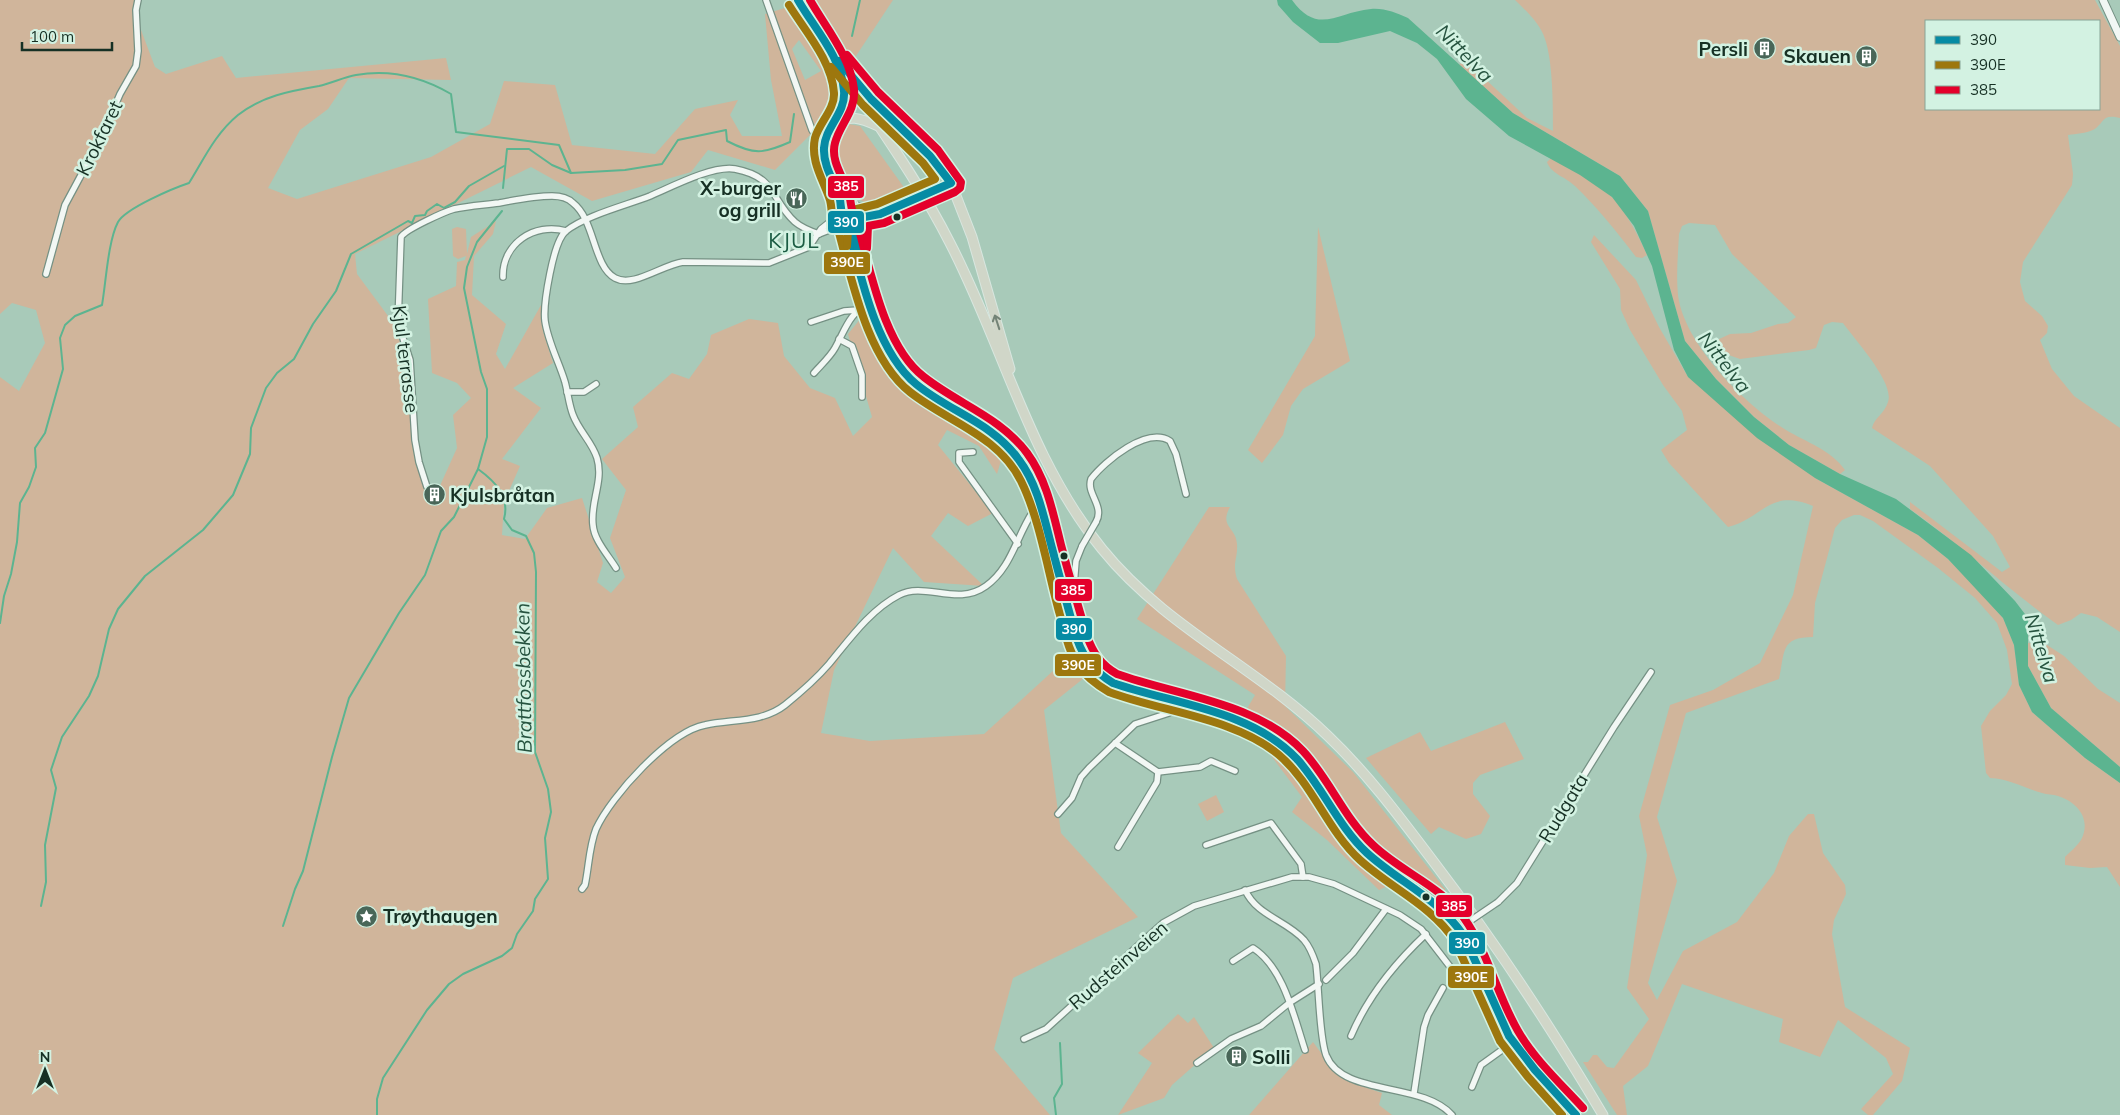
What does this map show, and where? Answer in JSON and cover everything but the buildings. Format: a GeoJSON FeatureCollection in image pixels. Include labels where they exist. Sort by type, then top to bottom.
{"type":"FeatureCollection","features":[{"type":"Feature","properties":{"kind":"highway"},"geometry":{"type":"LineString","coordinates":[[798,0],[838,66],[944,230],[1055,468],[1077,505],[1107,548],[1139,582],[1168,608],[1292,698],[1331,731],[1366,768],[1425,841],[1492,932],[1540,1002],[1609,1115]]}},
{"type":"Feature","properties":{"kind":"highway"},"geometry":{"type":"LineString","coordinates":[[823,42],[871,99],[930,156],[951,183],[972,237],[1010,369]]}},
{"type":"Feature","properties":{"kind":"highway"},"geometry":{"type":"LineString","coordinates":[[838,66],[844,97],[825,141],[824,157],[842,211]]}},
{"type":"Feature","properties":{"kind":"highway"},"geometry":{"type":"LineString","coordinates":[[832,125],[845,118],[853,117],[878,126]]}},
{"type":"Feature","properties":{"kind":"highway"},"geometry":{"type":"LineString","coordinates":[[831,176],[855,206]]}},
{"type":"Feature","properties":{"kind":"highway"},"geometry":{"type":"LineString","coordinates":[[997,345],[1006,371],[1050,470],[1072,508],[1099,545],[1124,575],[1156,605],[1296,707],[1362,771],[1415,837],[1475,918],[1535,1005],[1603,1115]]}},
{"type":"Feature","properties":{"kind":"main road"},"geometry":{"type":"LineString","coordinates":[[847,222],[854,222],[889,210],[951,183]]}},
{"type":"Feature","properties":{"kind":"main road"},"geometry":{"type":"LineString","coordinates":[[889,210],[847,205],[842,211],[842,218],[847,222],[871,302],[887,347],[901,370],[922,389],[985,426],[1006,443],[1025,468],[1041,508],[1079,646],[1094,670],[1121,686],[1254,728],[1282,744],[1300,764],[1360,846],[1378,862],[1437,902],[1460,928],[1502,1023],[1513,1042],[1576,1115]]}},
{"type":"Feature","properties":{"kind":"main road"},"geometry":{"type":"LineString","coordinates":[[855,206],[859,219],[856,251]]}},
{"type":"Feature","properties":{"kind":"street","name":"Krokfaret"},"geometry":{"type":"LineString","coordinates":[[46,274],[65,205],[101,138],[120,94],[136,66],[138,51],[136,10],[138,0]]}},
{"type":"Feature","properties":{"kind":"street"},"geometry":{"type":"LineString","coordinates":[[766,0],[812,130],[817,138],[825,141]]}},
{"type":"Feature","properties":{"kind":"street"},"geometry":{"type":"LineString","coordinates":[[2102,0],[2120,37]]}},
{"type":"Feature","properties":{"kind":"street"},"geometry":{"type":"LineString","coordinates":[[616,568],[593,527],[592,512],[600,475],[599,466],[592,448],[572,414],[545,320],[550,273],[556,246],[566,231],[586,220],[717,170],[734,169],[763,180],[770,186],[796,223],[818,234]]}},
{"type":"Feature","properties":{"kind":"street","name":"Kjul terrasse"},"geometry":{"type":"LineString","coordinates":[[428,487],[415,440],[410,360],[398,323],[401,237],[411,228],[454,209],[542,196],[554,196],[572,202],[582,212],[604,265],[614,278],[621,280],[640,278],[670,264],[683,262],[769,263],[807,248],[821,229],[842,211]]}},
{"type":"Feature","properties":{"kind":"street","name":"Kjul terrasse"},"geometry":{"type":"LineString","coordinates":[[818,234],[847,222]]}},
{"type":"Feature","properties":{"kind":"street"},"geometry":{"type":"LineString","coordinates":[[503,277],[502,263],[505,256],[524,237],[543,230],[566,231]]}},
{"type":"Feature","properties":{"kind":"street"},"geometry":{"type":"LineString","coordinates":[[814,373],[835,349],[845,326],[858,310],[871,302]]}},
{"type":"Feature","properties":{"kind":"street"},"geometry":{"type":"LineString","coordinates":[[811,322],[844,311],[858,310]]}},
{"type":"Feature","properties":{"kind":"street"},"geometry":{"type":"LineString","coordinates":[[839,339],[852,346],[862,375],[862,397]]}},
{"type":"Feature","properties":{"kind":"street"},"geometry":{"type":"LineString","coordinates":[[567,392],[584,392],[596,384]]}},
{"type":"Feature","properties":{"kind":"street"},"geometry":{"type":"LineString","coordinates":[[1064,591],[1074,586],[1077,557],[1096,522],[1099,510],[1090,487],[1091,479],[1124,449],[1134,443],[1160,437],[1170,441],[1176,454],[1186,494]]}},
{"type":"Feature","properties":{"kind":"street"},"geometry":{"type":"LineString","coordinates":[[974,452],[959,453],[959,462],[1018,544]]}},
{"type":"Feature","properties":{"kind":"street"},"geometry":{"type":"LineString","coordinates":[[582,889],[589,869],[589,857],[596,830],[610,805],[643,768],[683,733],[704,725],[762,717],[784,706],[819,675],[862,626],[898,595],[913,591],[949,595],[978,591],[1000,573],[1018,544],[1032,512],[1041,508]]}},
{"type":"Feature","properties":{"kind":"street","name":"Rudgata"},"geometry":{"type":"LineString","coordinates":[[1460,928],[1498,902],[1518,883],[1614,727],[1651,672]]}},
{"type":"Feature","properties":{"kind":"street"},"geometry":{"type":"LineString","coordinates":[[1058,814],[1072,798],[1082,777],[1135,724],[1170,713],[1175,703]]}},
{"type":"Feature","properties":{"kind":"street"},"geometry":{"type":"LineString","coordinates":[[1115,743],[1158,772],[1200,767],[1211,761],[1236,771]]}},
{"type":"Feature","properties":{"kind":"street"},"geometry":{"type":"LineString","coordinates":[[1118,847],[1157,782],[1158,772]]}},
{"type":"Feature","properties":{"kind":"street"},"geometry":{"type":"LineString","coordinates":[[1206,845],[1271,823],[1301,864],[1303,877]]}},
{"type":"Feature","properties":{"kind":"street","name":"Rudsteinveien"},"geometry":{"type":"LineString","coordinates":[[1024,1039],[1046,1029],[1163,923],[1194,906],[1284,878],[1303,877],[1334,884],[1386,909],[1409,921],[1426,934],[1458,977],[1466,981],[1483,979]]}},
{"type":"Feature","properties":{"kind":"street"},"geometry":{"type":"LineString","coordinates":[[1245,890],[1256,907],[1303,939],[1316,964],[1324,1048],[1331,1064],[1344,1075],[1361,1082],[1414,1093],[1440,1104],[1452,1115]]}},
{"type":"Feature","properties":{"kind":"street"},"geometry":{"type":"LineString","coordinates":[[1326,980],[1353,953],[1386,909]]}},
{"type":"Feature","properties":{"kind":"street"},"geometry":{"type":"LineString","coordinates":[[1352,1036],[1362,1012],[1374,992],[1426,934]]}},
{"type":"Feature","properties":{"kind":"street"},"geometry":{"type":"LineString","coordinates":[[1233,960],[1254,948],[1259,952],[1277,977],[1289,1003],[1304,1050]]}},
{"type":"Feature","properties":{"kind":"street"},"geometry":{"type":"LineString","coordinates":[[1197,1063],[1231,1039],[1261,1026],[1289,1003],[1319,984]]}},
{"type":"Feature","properties":{"kind":"street"},"geometry":{"type":"LineString","coordinates":[[1414,1093],[1426,1020],[1444,988]]}},
{"type":"Feature","properties":{"kind":"street"},"geometry":{"type":"LineString","coordinates":[[1472,1087],[1481,1065],[1513,1042]]}},
{"type":"Feature","properties":{"kind":"shaded area"},"geometry":{"type":"Polygon","coordinates":[[[0,0],[139,0],[138,22],[155,67],[166,74],[222,56],[236,78],[446,58],[451,80],[349,78],[328,109],[300,130],[268,188],[297,199],[431,157],[490,124],[504,81],[555,85],[572,145],[655,154],[695,109],[738,100],[730,115],[742,136],[782,136],[771,80],[765,14],[795,5],[837,86],[838,101],[826,119],[775,170],[708,150],[691,172],[592,201],[531,167],[355,254],[357,274],[394,324],[407,363],[415,440],[434,499],[457,448],[453,415],[471,398],[457,383],[432,373],[428,299],[456,286],[457,262],[465,260],[466,256],[458,259],[453,256],[452,229],[457,227],[466,229],[467,254],[471,237],[496,221],[493,234],[474,256],[472,295],[506,324],[496,354],[505,369],[541,305],[543,331],[553,363],[513,388],[541,408],[502,459],[520,466],[504,502],[502,535],[525,539],[547,508],[582,498],[603,563],[597,582],[611,593],[625,577],[610,538],[626,490],[602,459],[638,427],[633,407],[672,373],[689,379],[707,354],[711,335],[749,319],[778,323],[784,356],[810,388],[835,398],[853,436],[872,417],[848,334],[866,312],[880,354],[908,386],[986,432],[1004,450],[997,474],[979,446],[947,430],[938,445],[993,513],[968,526],[948,513],[931,536],[984,586],[924,582],[893,548],[834,670],[821,733],[870,741],[984,734],[1066,659],[1084,678],[1044,710],[1061,833],[1138,917],[1013,978],[994,1049],[1050,1115],[0,1115],[0,377],[19,391],[45,343],[36,310],[12,303],[0,314],[0,0]],[[799,40],[792,49],[805,80],[821,71],[799,40]]]}},
{"type":"Feature","properties":{"kind":"shaded area"},"geometry":{"type":"Polygon","coordinates":[[[893,0],[850,65],[811,1],[893,0]]]}},
{"type":"Feature","properties":{"kind":"shaded area","name":"Nittelva"},"geometry":{"type":"Polygon","coordinates":[[[1277,0],[1292,0],[1301,11],[1319,19],[1328,19],[1371,9],[1390,11],[1408,18],[1513,113],[1620,176],[1648,211],[1685,341],[1716,379],[1754,417],[1789,445],[1840,474],[1896,499],[1971,555],[2015,601],[2028,618],[2028,666],[2051,708],[2120,767],[2120,783],[2085,758],[2032,712],[2019,685],[2014,645],[2003,618],[1948,559],[1918,535],[1815,478],[1757,438],[1688,377],[1674,350],[1652,266],[1634,226],[1612,197],[1580,175],[1509,136],[1466,99],[1437,59],[1417,43],[1390,31],[1338,43],[1320,43],[1293,22],[1278,5],[1277,0]]]}},
{"type":"Feature","properties":{"kind":"shaded area"},"geometry":{"type":"Polygon","coordinates":[[[1515,0],[2095,0],[2120,46],[2120,118],[2109,117],[2093,130],[2068,135],[2073,174],[2072,185],[2023,262],[2020,282],[2025,301],[2042,316],[2048,326],[2047,333],[2040,340],[2052,369],[2074,396],[2120,428],[2120,632],[2097,617],[2081,613],[2071,620],[2058,625],[1910,509],[1910,502],[2002,572],[2010,567],[1993,536],[1930,466],[1872,428],[1887,406],[1889,394],[1886,384],[1873,362],[1843,323],[1832,322],[1824,325],[1816,348],[1809,350],[1740,359],[1723,353],[1717,347],[1717,340],[1730,334],[1751,333],[1778,324],[1788,323],[1796,317],[1732,254],[1715,225],[1689,223],[1682,226],[1679,234],[1677,264],[1678,295],[1683,314],[1704,353],[1735,389],[1753,405],[1786,430],[1833,457],[1845,470],[1840,474],[1789,445],[1754,417],[1716,379],[1685,341],[1648,211],[1620,176],[1513,113],[1459,65],[1462,62],[1469,64],[1527,118],[1553,131],[1552,84],[1548,49],[1543,33],[1515,0]]]}},
{"type":"Feature","properties":{"kind":"shaded area"},"geometry":{"type":"Polygon","coordinates":[[[848,124],[860,126],[908,193],[884,205],[866,203],[849,194],[830,162],[829,144],[848,124]]]}},
{"type":"Feature","properties":{"kind":"shaded area"},"geometry":{"type":"Polygon","coordinates":[[[1551,158],[1592,181],[1613,198],[1632,225],[1647,255],[1642,258],[1636,257],[1607,220],[1583,194],[1552,170],[1547,162],[1551,158]]]}},
{"type":"Feature","properties":{"kind":"shaded area"},"geometry":{"type":"Polygon","coordinates":[[[1318,227],[1350,361],[1303,389],[1291,406],[1283,435],[1262,463],[1248,450],[1315,336],[1318,227]]]}},
{"type":"Feature","properties":{"kind":"shaded area"},"geometry":{"type":"Polygon","coordinates":[[[1594,235],[1636,280],[1659,327],[1688,377],[1815,478],[1918,535],[1948,559],[1979,591],[2003,618],[2014,645],[2019,685],[2032,712],[2085,758],[2120,783],[2120,887],[2107,867],[2090,868],[2065,865],[2065,857],[2081,840],[2084,832],[2084,818],[2077,807],[2058,796],[2044,794],[2004,780],[1990,778],[1986,773],[1981,726],[1990,711],[2006,695],[2012,684],[2007,650],[1997,623],[1975,598],[1938,568],[1873,521],[1860,515],[1854,515],[1842,520],[1835,528],[1815,603],[1813,637],[1802,638],[1789,643],[1784,654],[1779,679],[1686,713],[1657,817],[1677,881],[1648,983],[1657,1000],[1683,951],[1737,922],[1774,873],[1789,836],[1808,814],[1814,814],[1823,853],[1845,885],[1846,894],[1834,920],[1832,934],[1845,1007],[1910,1048],[1902,1081],[1873,1115],[1868,1115],[1861,1109],[1893,1074],[1886,1058],[1838,1020],[1820,1057],[1779,1042],[1783,1019],[1682,984],[1648,1066],[1623,1086],[1627,1115],[1617,1115],[1583,1062],[1588,1062],[1593,1055],[1597,1055],[1607,1067],[1614,1068],[1649,1019],[1627,988],[1647,855],[1639,816],[1670,705],[1713,690],[1760,663],[1793,595],[1813,506],[1798,501],[1786,500],[1776,502],[1740,523],[1728,527],[1669,463],[1661,450],[1687,430],[1682,411],[1663,385],[1630,330],[1621,310],[1620,289],[1591,242],[1594,235]]]}},
{"type":"Feature","properties":{"kind":"shaded area"},"geometry":{"type":"Polygon","coordinates":[[[1209,507],[1230,507],[1226,519],[1236,538],[1235,568],[1237,579],[1286,656],[1285,706],[1353,772],[1445,889],[1445,898],[1396,882],[1379,890],[1327,840],[1292,812],[1302,797],[1242,717],[1255,695],[1137,619],[1209,507]]]}},
{"type":"Feature","properties":{"kind":"shaded area"},"geometry":{"type":"Polygon","coordinates":[[[2028,643],[2044,643],[2064,656],[2098,689],[2120,703],[2120,767],[2051,708],[2028,666],[2028,643]]]}},
{"type":"Feature","properties":{"kind":"shaded area"},"geometry":{"type":"Polygon","coordinates":[[[1505,722],[1524,759],[1480,775],[1473,783],[1473,794],[1490,816],[1481,834],[1466,839],[1439,827],[1431,834],[1366,758],[1420,732],[1431,751],[1505,722]]]}},
{"type":"Feature","properties":{"kind":"shaded area"},"geometry":{"type":"Polygon","coordinates":[[[1216,795],[1224,812],[1207,821],[1198,804],[1216,795]]]}},
{"type":"Feature","properties":{"kind":"shaded area"},"geometry":{"type":"Polygon","coordinates":[[[1178,1014],[1188,1023],[1194,1017],[1214,1048],[1172,1085],[1164,1098],[1118,1115],[1152,1063],[1138,1053],[1178,1014]]]}},
{"type":"Feature","properties":{"kind":"shaded area"},"geometry":{"type":"Polygon","coordinates":[[[1313,1042],[1335,1070],[1349,1080],[1382,1093],[1379,1105],[1392,1115],[1249,1115],[1313,1042]]]}},
{"type":"Feature","properties":{"kind":"waterway","name":"Brattfossbekken"},"geometry":{"type":"LineString","coordinates":[[852,36],[860,0]]}},
{"type":"Feature","properties":{"kind":"waterway"},"geometry":{"type":"LineString","coordinates":[[0,623],[4,596],[11,574],[17,542],[20,503],[29,487],[36,467],[35,448],[45,433],[63,369],[60,338],[65,325],[75,316],[102,305],[112,240],[118,222],[140,205],[189,183],[216,139],[238,115],[257,103],[277,95],[319,86],[351,76],[369,73],[405,76],[429,83],[451,94],[456,132],[559,145],[571,173]]}},
{"type":"Feature","properties":{"kind":"waterway","name":"Brattfossbekken"},"geometry":{"type":"LineString","coordinates":[[503,188],[507,149],[529,149],[552,165],[571,173],[625,170],[662,164],[678,140],[726,130],[727,141],[736,146],[752,151],[773,149],[790,142],[794,114]]}},
{"type":"Feature","properties":{"kind":"waterway"},"geometry":{"type":"LineString","coordinates":[[41,906],[46,882],[45,845],[56,788],[51,770],[62,737],[89,696],[98,676],[109,629],[118,609],[145,576],[203,530],[233,495],[250,454],[251,428],[266,388],[277,373],[294,359],[313,324],[336,291],[351,254],[408,221],[412,223],[415,216],[425,215],[427,211],[437,204],[444,208],[455,202],[469,186],[504,166]]}},
{"type":"Feature","properties":{"kind":"waterway","name":"Brattfossbekken"},"geometry":{"type":"LineString","coordinates":[[377,1115],[377,1099],[383,1078],[427,1010],[449,984],[463,974],[502,956],[512,948],[517,934],[533,911],[535,899],[548,879],[545,838],[551,812],[548,789],[535,752],[536,572],[534,553],[526,536],[512,530],[504,519],[505,504],[500,491],[478,469],[487,437],[487,389],[481,372],[464,288],[467,267],[477,242],[502,211]]}},
{"type":"Feature","properties":{"kind":"waterway"},"geometry":{"type":"LineString","coordinates":[[283,926],[303,871],[349,698],[399,613],[425,575],[441,531],[454,517],[478,469]]}},
{"type":"Feature","properties":{"kind":"waterway"},"geometry":{"type":"LineString","coordinates":[[1056,1115],[1054,1098],[1062,1084],[1060,1043]]}},
{"type":"Feature","properties":{"kind":"transit line","name":"390"},"geometry":{"type":"LineString","coordinates":[[798,0],[833,55],[842,79],[844,99],[825,140],[824,154],[839,195],[842,213],[847,223],[871,310],[880,331],[890,352],[916,384],[997,436],[1009,447],[1026,470],[1040,502],[1077,639],[1087,659],[1096,670],[1113,683],[1210,710],[1234,719],[1257,729],[1297,759],[1315,782],[1347,831],[1367,853],[1442,911],[1464,936],[1509,1036],[1535,1070],[1576,1115]]}},
{"type":"Feature","properties":{"kind":"transit line","name":"385"},"geometry":{"type":"LineString","coordinates":[[810,0],[843,54],[852,77],[854,89],[853,104],[837,136],[834,156],[849,194],[873,282],[888,326],[898,346],[910,363],[924,377],[937,387],[992,420],[1016,441],[1034,463],[1048,497],[1087,636],[1098,658],[1106,667],[1117,674],[1216,702],[1263,721],[1303,751],[1313,762],[1345,811],[1373,845],[1384,855],[1444,897],[1464,918],[1480,945],[1504,1003],[1524,1041],[1548,1071],[1583,1108]]}},
{"type":"Feature","properties":{"kind":"transit line","name":"390E"},"geometry":{"type":"LineString","coordinates":[[789,5],[823,58],[832,81],[834,99],[815,138],[814,154],[830,200],[833,219],[838,229],[863,317],[872,339],[895,377],[910,392],[986,441],[1011,465],[1028,496],[1067,641],[1078,665],[1100,687],[1109,692],[1198,717],[1242,732],[1262,742],[1279,755],[1301,779],[1348,848],[1372,870],[1423,907],[1445,928],[1455,941],[1500,1041],[1528,1077],[1562,1115]]}},
{"type":"Feature","properties":{"kind":"transit line","name":"385"},"geometry":{"type":"LineString","coordinates":[[847,55],[878,92],[938,150],[961,182],[960,188],[955,192],[884,223],[868,226],[867,248]]}},
{"type":"Feature","properties":{"kind":"transit line","name":"390"},"geometry":{"type":"LineString","coordinates":[[839,61],[871,99],[930,156],[951,183],[880,214],[859,218],[857,247]]}},
{"type":"Feature","properties":{"kind":"transit line","name":"390E"},"geometry":{"type":"LineString","coordinates":[[831,67],[863,105],[923,163],[935,179],[877,204],[853,210],[849,216],[847,246]]}},
{"type":"Feature","properties":{"kind":"place","name":"Persli"},"geometry":{"type":"Point","coordinates":[1764,49]}},
{"type":"Feature","properties":{"kind":"place","name":"Skauen"},"geometry":{"type":"Point","coordinates":[1867,56]}},
{"type":"Feature","properties":{"kind":"place","name":"X-burger og grill"},"geometry":{"type":"Point","coordinates":[797,199]}},
{"type":"Feature","properties":{"kind":"place","name":"Kjulsbråtan"},"geometry":{"type":"Point","coordinates":[434,495]}},
{"type":"Feature","properties":{"kind":"place","name":"Trøythaugen"},"geometry":{"type":"Point","coordinates":[367,916]}},
{"type":"Feature","properties":{"kind":"place","name":"Solli"},"geometry":{"type":"Point","coordinates":[1236,1057]}},
{"type":"Feature","properties":{"kind":"district","name":"KJUL"},"geometry":{"type":"Point","coordinates":[794,240]}}]}
